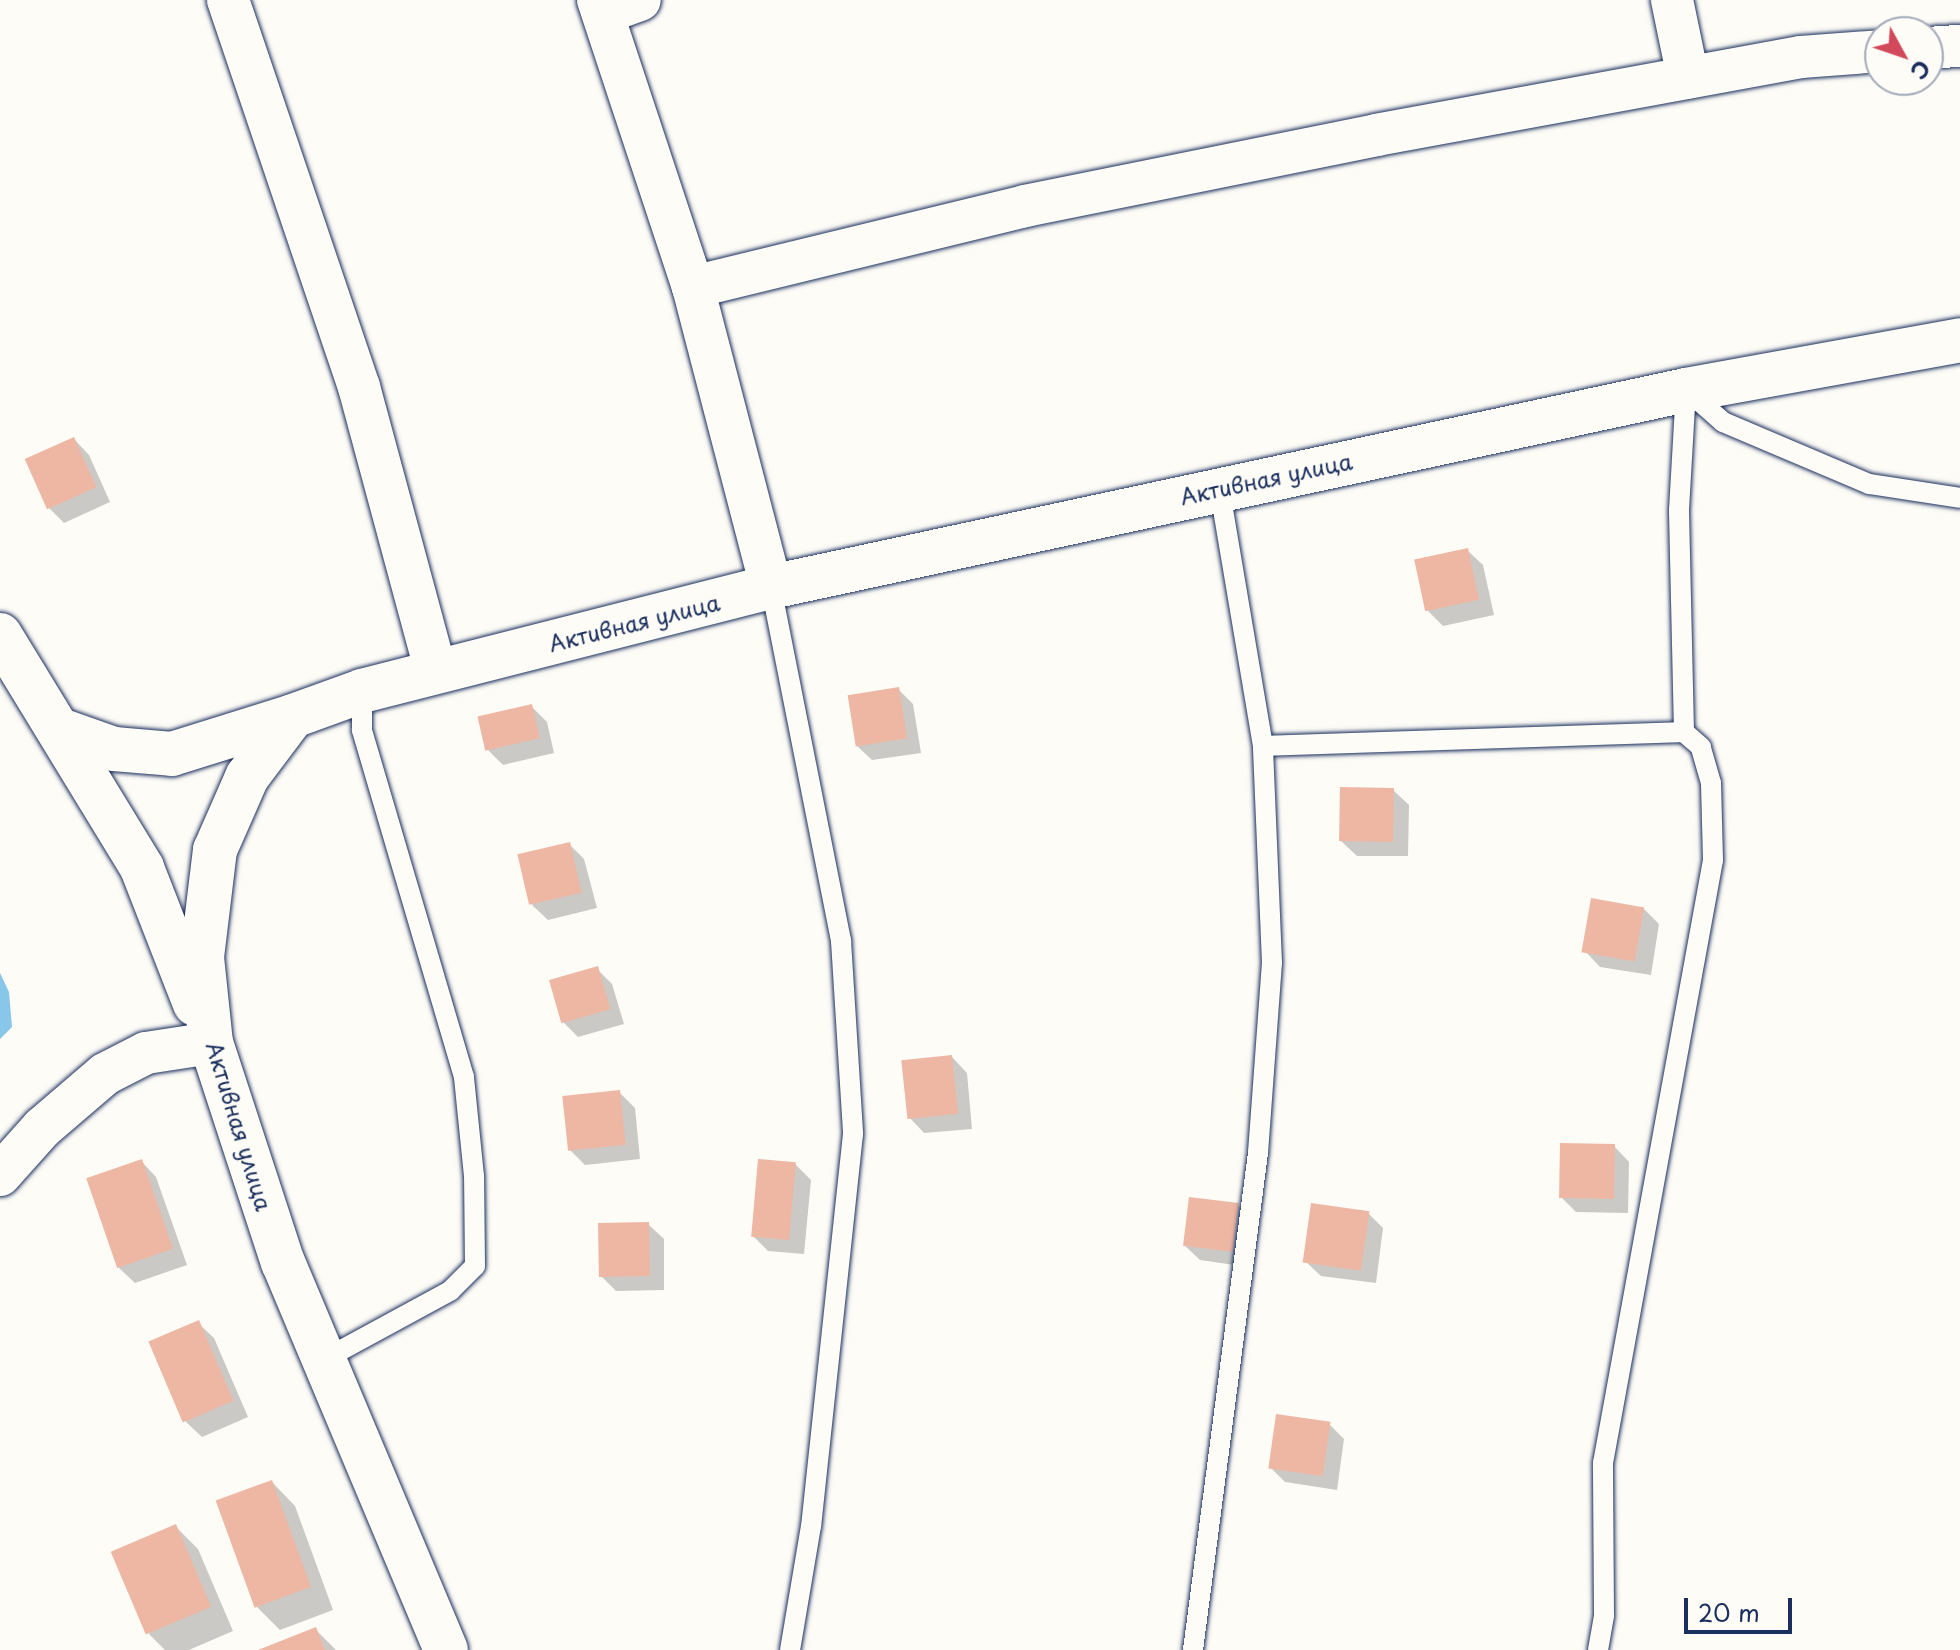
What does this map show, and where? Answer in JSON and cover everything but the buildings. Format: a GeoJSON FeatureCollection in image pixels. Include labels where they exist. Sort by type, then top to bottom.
{"type":"FeatureCollection","features":[{"type":"Feature","properties":{"kind":"main road","name":"Активная улица"},"geometry":{"type":"LineString","coordinates":[[446,1650],[283,1263],[211,1043],[202,957],[215,850],[247,777],[293,716],[362,691],[771,587],[1219,487],[1686,390],[1960,340]]}},
{"type":"Feature","properties":{"kind":"main road"},"geometry":{"type":"LineString","coordinates":[[0,635],[63,731],[142,868],[211,1043]]}},
{"type":"Feature","properties":{"kind":"main road"},"geometry":{"type":"LineString","coordinates":[[63,731],[114,749],[172,754],[293,716]]}},
{"type":"Feature","properties":{"kind":"street"},"geometry":{"type":"LineString","coordinates":[[228,0],[359,387],[436,672]]}},
{"type":"Feature","properties":{"kind":"street"},"geometry":{"type":"LineString","coordinates":[[1672,0],[1688,77]]}},
{"type":"Feature","properties":{"kind":"street"},"geometry":{"type":"LineString","coordinates":[[614,4],[659,197],[693,287],[771,587]]}},
{"type":"Feature","properties":{"kind":"street"},"geometry":{"type":"LineString","coordinates":[[693,287],[1025,206],[1688,77],[1801,57],[1864,52]]}},
{"type":"Feature","properties":{"kind":"street"},"geometry":{"type":"LineString","coordinates":[[0,1175],[42,1128],[105,1074],[146,1053],[211,1043]]}},
{"type":"Feature","properties":{"kind":"lane"},"geometry":{"type":"LineString","coordinates":[[1686,390],[1723,422],[1869,484],[1960,498]]}},
{"type":"Feature","properties":{"kind":"lane"},"geometry":{"type":"LineString","coordinates":[[1684,732],[1679,510],[1686,390]]}},
{"type":"Feature","properties":{"kind":"lane"},"geometry":{"type":"LineString","coordinates":[[1193,1650],[1261,1106],[1272,963],[1263,746],[1219,487]]}},
{"type":"Feature","properties":{"kind":"lane"},"geometry":{"type":"LineString","coordinates":[[771,587],[841,941],[853,1134],[811,1526],[790,1650]]}},
{"type":"Feature","properties":{"kind":"lane"},"geometry":{"type":"LineString","coordinates":[[323,1360],[450,1291],[475,1266],[474,1176],[464,1077],[362,730],[362,691]]}},
{"type":"Feature","properties":{"kind":"lane"},"geometry":{"type":"LineString","coordinates":[[1263,746],[1684,732],[1701,747],[1711,783],[1713,860],[1603,1463],[1604,1615],[1598,1650]]}},
{"type":"Feature","properties":{"kind":"water"},"geometry":{"type":"Polygon","coordinates":[[[0,973],[9,992],[12,1027],[0,1039],[0,973]]]}}]}
